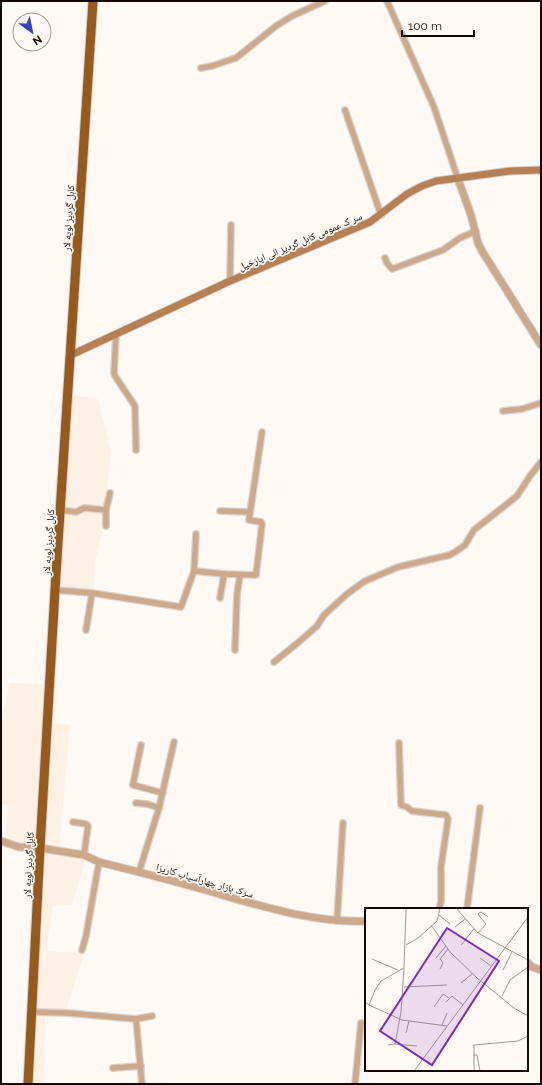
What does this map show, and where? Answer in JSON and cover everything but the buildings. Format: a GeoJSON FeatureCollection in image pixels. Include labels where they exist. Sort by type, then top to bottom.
{"type":"FeatureCollection","features":[{"type":"Feature","properties":{"kind":"highway","name":"کابل گردیز لویه لار"},"geometry":{"type":"LineString","coordinates":[[28,1084],[55,590],[93,1]]}},
{"type":"Feature","properties":{"kind":"main road","name":"سر ک عمومی کابل گردیز الی ایازخیل"},"geometry":{"type":"LineString","coordinates":[[71,354],[230,281],[370,222],[407,194],[422,186],[436,181],[510,172],[541,170]]}},
{"type":"Feature","properties":{"kind":"street"},"geometry":{"type":"LineString","coordinates":[[201,68],[236,58],[276,26],[292,16],[325,1]]}},
{"type":"Feature","properties":{"kind":"street"},"geometry":{"type":"LineString","coordinates":[[387,1],[434,107],[476,231],[478,243],[541,344]]}},
{"type":"Feature","properties":{"kind":"street"},"geometry":{"type":"LineString","coordinates":[[345,110],[381,215]]}},
{"type":"Feature","properties":{"kind":"street"},"geometry":{"type":"LineString","coordinates":[[230,225],[230,281]]}},
{"type":"Feature","properties":{"kind":"street"},"geometry":{"type":"LineString","coordinates":[[386,258],[387,263],[392,269],[443,250],[460,238],[476,231]]}},
{"type":"Feature","properties":{"kind":"street"},"geometry":{"type":"LineString","coordinates":[[116,334],[114,373],[135,406],[136,450]]}},
{"type":"Feature","properties":{"kind":"street"},"geometry":{"type":"LineString","coordinates":[[503,411],[522,409],[541,403]]}},
{"type":"Feature","properties":{"kind":"street"},"geometry":{"type":"LineString","coordinates":[[194,571],[256,575],[262,524],[261,522],[249,521],[262,432]]}},
{"type":"Feature","properties":{"kind":"street"},"geometry":{"type":"LineString","coordinates":[[274,662],[300,641],[316,626],[324,615],[347,594],[365,581],[398,567],[441,557],[458,550],[465,545],[474,530],[517,496],[541,462]]}},
{"type":"Feature","properties":{"kind":"street"},"geometry":{"type":"LineString","coordinates":[[106,526],[106,510],[110,493]]}},
{"type":"Feature","properties":{"kind":"street"},"geometry":{"type":"LineString","coordinates":[[61,510],[76,512],[84,508],[106,510]]}},
{"type":"Feature","properties":{"kind":"street"},"geometry":{"type":"LineString","coordinates":[[220,511],[250,512]]}},
{"type":"Feature","properties":{"kind":"street"},"geometry":{"type":"LineString","coordinates":[[55,590],[92,593],[181,607],[194,571],[196,534]]}},
{"type":"Feature","properties":{"kind":"street"},"geometry":{"type":"LineString","coordinates":[[220,598],[224,574]]}},
{"type":"Feature","properties":{"kind":"street"},"geometry":{"type":"LineString","coordinates":[[235,650],[237,594],[240,575]]}},
{"type":"Feature","properties":{"kind":"street"},"geometry":{"type":"LineString","coordinates":[[86,630],[92,593]]}},
{"type":"Feature","properties":{"kind":"street"},"geometry":{"type":"LineString","coordinates":[[139,872],[159,808],[174,742]]}},
{"type":"Feature","properties":{"kind":"street"},"geometry":{"type":"LineString","coordinates":[[399,743],[401,805],[412,811],[446,815],[448,819],[441,867],[441,902],[439,908]]}},
{"type":"Feature","properties":{"kind":"street"},"geometry":{"type":"LineString","coordinates":[[141,745],[133,785],[163,793]]}},
{"type":"Feature","properties":{"kind":"street"},"geometry":{"type":"LineString","coordinates":[[136,803],[147,804],[159,808]]}},
{"type":"Feature","properties":{"kind":"street"},"geometry":{"type":"LineString","coordinates":[[468,908],[480,808]]}},
{"type":"Feature","properties":{"kind":"street"},"geometry":{"type":"LineString","coordinates":[[72,822],[86,824],[88,826],[84,855]]}},
{"type":"Feature","properties":{"kind":"street"},"geometry":{"type":"LineString","coordinates":[[337,921],[343,823]]}},
{"type":"Feature","properties":{"kind":"street","name":"سرک بازار چهارآسیاب کاریزا"},"geometry":{"type":"LineString","coordinates":[[1,841],[19,847],[40,848],[84,855],[99,862],[292,914],[337,921],[365,921]]}},
{"type":"Feature","properties":{"kind":"street"},"geometry":{"type":"LineString","coordinates":[[82,950],[86,936],[99,862]]}},
{"type":"Feature","properties":{"kind":"street"},"geometry":{"type":"LineString","coordinates":[[528,963],[532,967],[541,970]]}},
{"type":"Feature","properties":{"kind":"street"},"geometry":{"type":"LineString","coordinates":[[33,1012],[68,1013],[136,1019],[152,1016]]}},
{"type":"Feature","properties":{"kind":"street"},"geometry":{"type":"LineString","coordinates":[[136,1019],[142,1084]]}},
{"type":"Feature","properties":{"kind":"street"},"geometry":{"type":"LineString","coordinates":[[355,1084],[360,1023]]}},
{"type":"Feature","properties":{"kind":"street"},"geometry":{"type":"LineString","coordinates":[[113,1068],[141,1066]]}},
{"type":"Feature","properties":{"kind":"shaded area"},"geometry":{"type":"Polygon","coordinates":[[[71,395],[98,399],[111,452],[103,527],[96,558],[93,592],[57,593],[71,395]]]}},
{"type":"Feature","properties":{"kind":"shaded area"},"geometry":{"type":"Polygon","coordinates":[[[9,683],[46,684],[37,849],[5,845],[8,805],[1,804],[1,727],[9,683]]]}},
{"type":"Feature","properties":{"kind":"shaded area"},"geometry":{"type":"Polygon","coordinates":[[[50,723],[70,725],[59,849],[86,858],[72,905],[53,906],[46,951],[84,953],[65,1013],[45,1014],[43,1084],[31,1084],[50,723]]]}}]}
